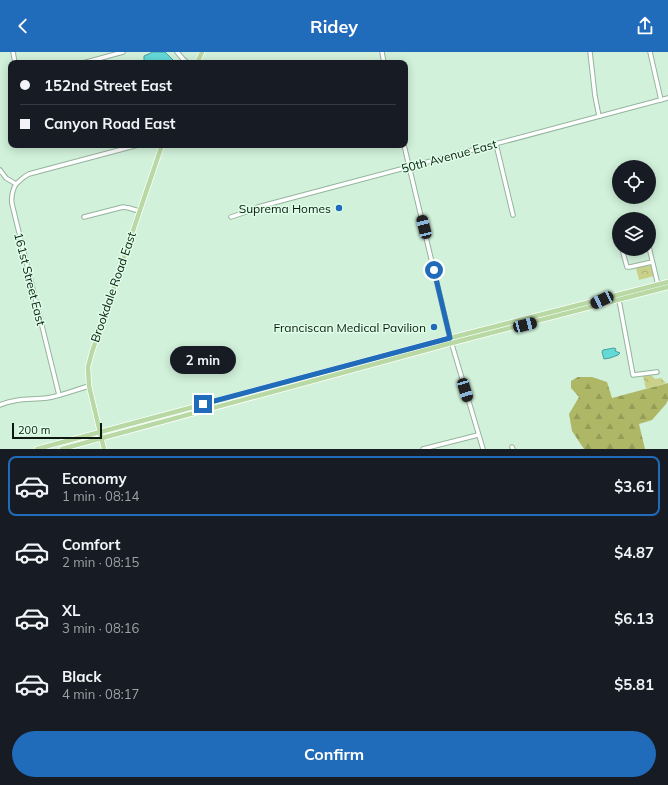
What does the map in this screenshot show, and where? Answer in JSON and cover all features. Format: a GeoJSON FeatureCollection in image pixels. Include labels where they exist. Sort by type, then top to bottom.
{"type":"FeatureCollection","features":[{"type":"Feature","properties":{"kind":"main road","name":"Brookdale Road East"},"geometry":{"type":"LineString","coordinates":[[104,449],[89,386],[88,372],[90,358],[161,148]]}},
{"type":"Feature","properties":{"kind":"main road"},"geometry":{"type":"LineString","coordinates":[[62,449],[611,296],[668,282]]}},
{"type":"Feature","properties":{"kind":"main road"},"geometry":{"type":"LineString","coordinates":[[37,449],[451,341],[668,287]]}},
{"type":"Feature","properties":{"kind":"main road"},"geometry":{"type":"LineString","coordinates":[[592,307],[592,305],[611,296]]}},
{"type":"Feature","properties":{"kind":"street"},"geometry":{"type":"LineString","coordinates":[[94,60],[124,52]]}},
{"type":"Feature","properties":{"kind":"street"},"geometry":{"type":"LineString","coordinates":[[177,52],[184,60]]}},
{"type":"Feature","properties":{"kind":"street"},"geometry":{"type":"LineString","coordinates":[[590,52],[599,116]]}},
{"type":"Feature","properties":{"kind":"street"},"geometry":{"type":"LineString","coordinates":[[650,52],[661,100]]}},
{"type":"Feature","properties":{"kind":"street","name":"50th Avenue East"},"geometry":{"type":"LineString","coordinates":[[230,216],[249,212],[258,207],[409,166],[668,98]]}},
{"type":"Feature","properties":{"kind":"street"},"geometry":{"type":"LineString","coordinates":[[496,144],[513,215]]}},
{"type":"Feature","properties":{"kind":"street"},"geometry":{"type":"LineString","coordinates":[[0,170],[6,178],[16,184],[29,174],[127,148]]}},
{"type":"Feature","properties":{"kind":"street"},"geometry":{"type":"LineString","coordinates":[[405,148],[451,341],[483,449]]}},
{"type":"Feature","properties":{"kind":"street","name":"161st Street East"},"geometry":{"type":"LineString","coordinates":[[16,184],[13,191],[12,204],[59,395]]}},
{"type":"Feature","properties":{"kind":"street"},"geometry":{"type":"LineString","coordinates":[[84,217],[123,207],[139,211]]}},
{"type":"Feature","properties":{"kind":"street"},"geometry":{"type":"LineString","coordinates":[[624,256],[627,267],[652,262]]}},
{"type":"Feature","properties":{"kind":"street"},"geometry":{"type":"LineString","coordinates":[[651,256],[658,285]]}},
{"type":"Feature","properties":{"kind":"street"},"geometry":{"type":"LineString","coordinates":[[620,300],[633,374],[657,372]]}},
{"type":"Feature","properties":{"kind":"street"},"geometry":{"type":"LineString","coordinates":[[0,404],[18,400],[41,399],[89,386]]}},
{"type":"Feature","properties":{"kind":"street"},"geometry":{"type":"LineString","coordinates":[[423,449],[478,435]]}},
{"type":"Feature","properties":{"kind":"green space"},"geometry":{"type":"Polygon","coordinates":[[[648,265],[651,266],[654,276],[639,280],[636,268],[648,265]]]}},
{"type":"Feature","properties":{"kind":"green space"},"geometry":{"type":"Polygon","coordinates":[[[651,375],[655,379],[661,378],[666,383],[646,389],[643,376],[651,375]]]}},
{"type":"Feature","properties":{"kind":"green space"},"geometry":{"type":"Polygon","coordinates":[[[578,377],[592,377],[607,382],[612,398],[668,383],[668,400],[666,404],[652,420],[639,424],[645,449],[584,449],[572,431],[569,414],[579,397],[571,388],[571,381],[578,377]]]}},
{"type":"Feature","properties":{"kind":"water"},"geometry":{"type":"Polygon","coordinates":[[[153,52],[165,52],[173,60],[144,60],[144,56],[153,52]]]}},
{"type":"Feature","properties":{"kind":"water"},"geometry":{"type":"Polygon","coordinates":[[[616,349],[615,351],[620,353],[604,359],[602,352],[603,350],[616,349]]]}},
{"type":"Feature","properties":{"kind":"place","name":"Suprema Homes"},"geometry":{"type":"Point","coordinates":[339,208]}},
{"type":"Feature","properties":{"kind":"place","name":"Franciscan Medical Pavilion"},"geometry":{"type":"Point","coordinates":[434,327]}},
{"type":"Feature","properties":{"kind":"route"},"geometry":{"type":"LineString","coordinates":[[203,404],[450,338],[434,270]]}}]}
